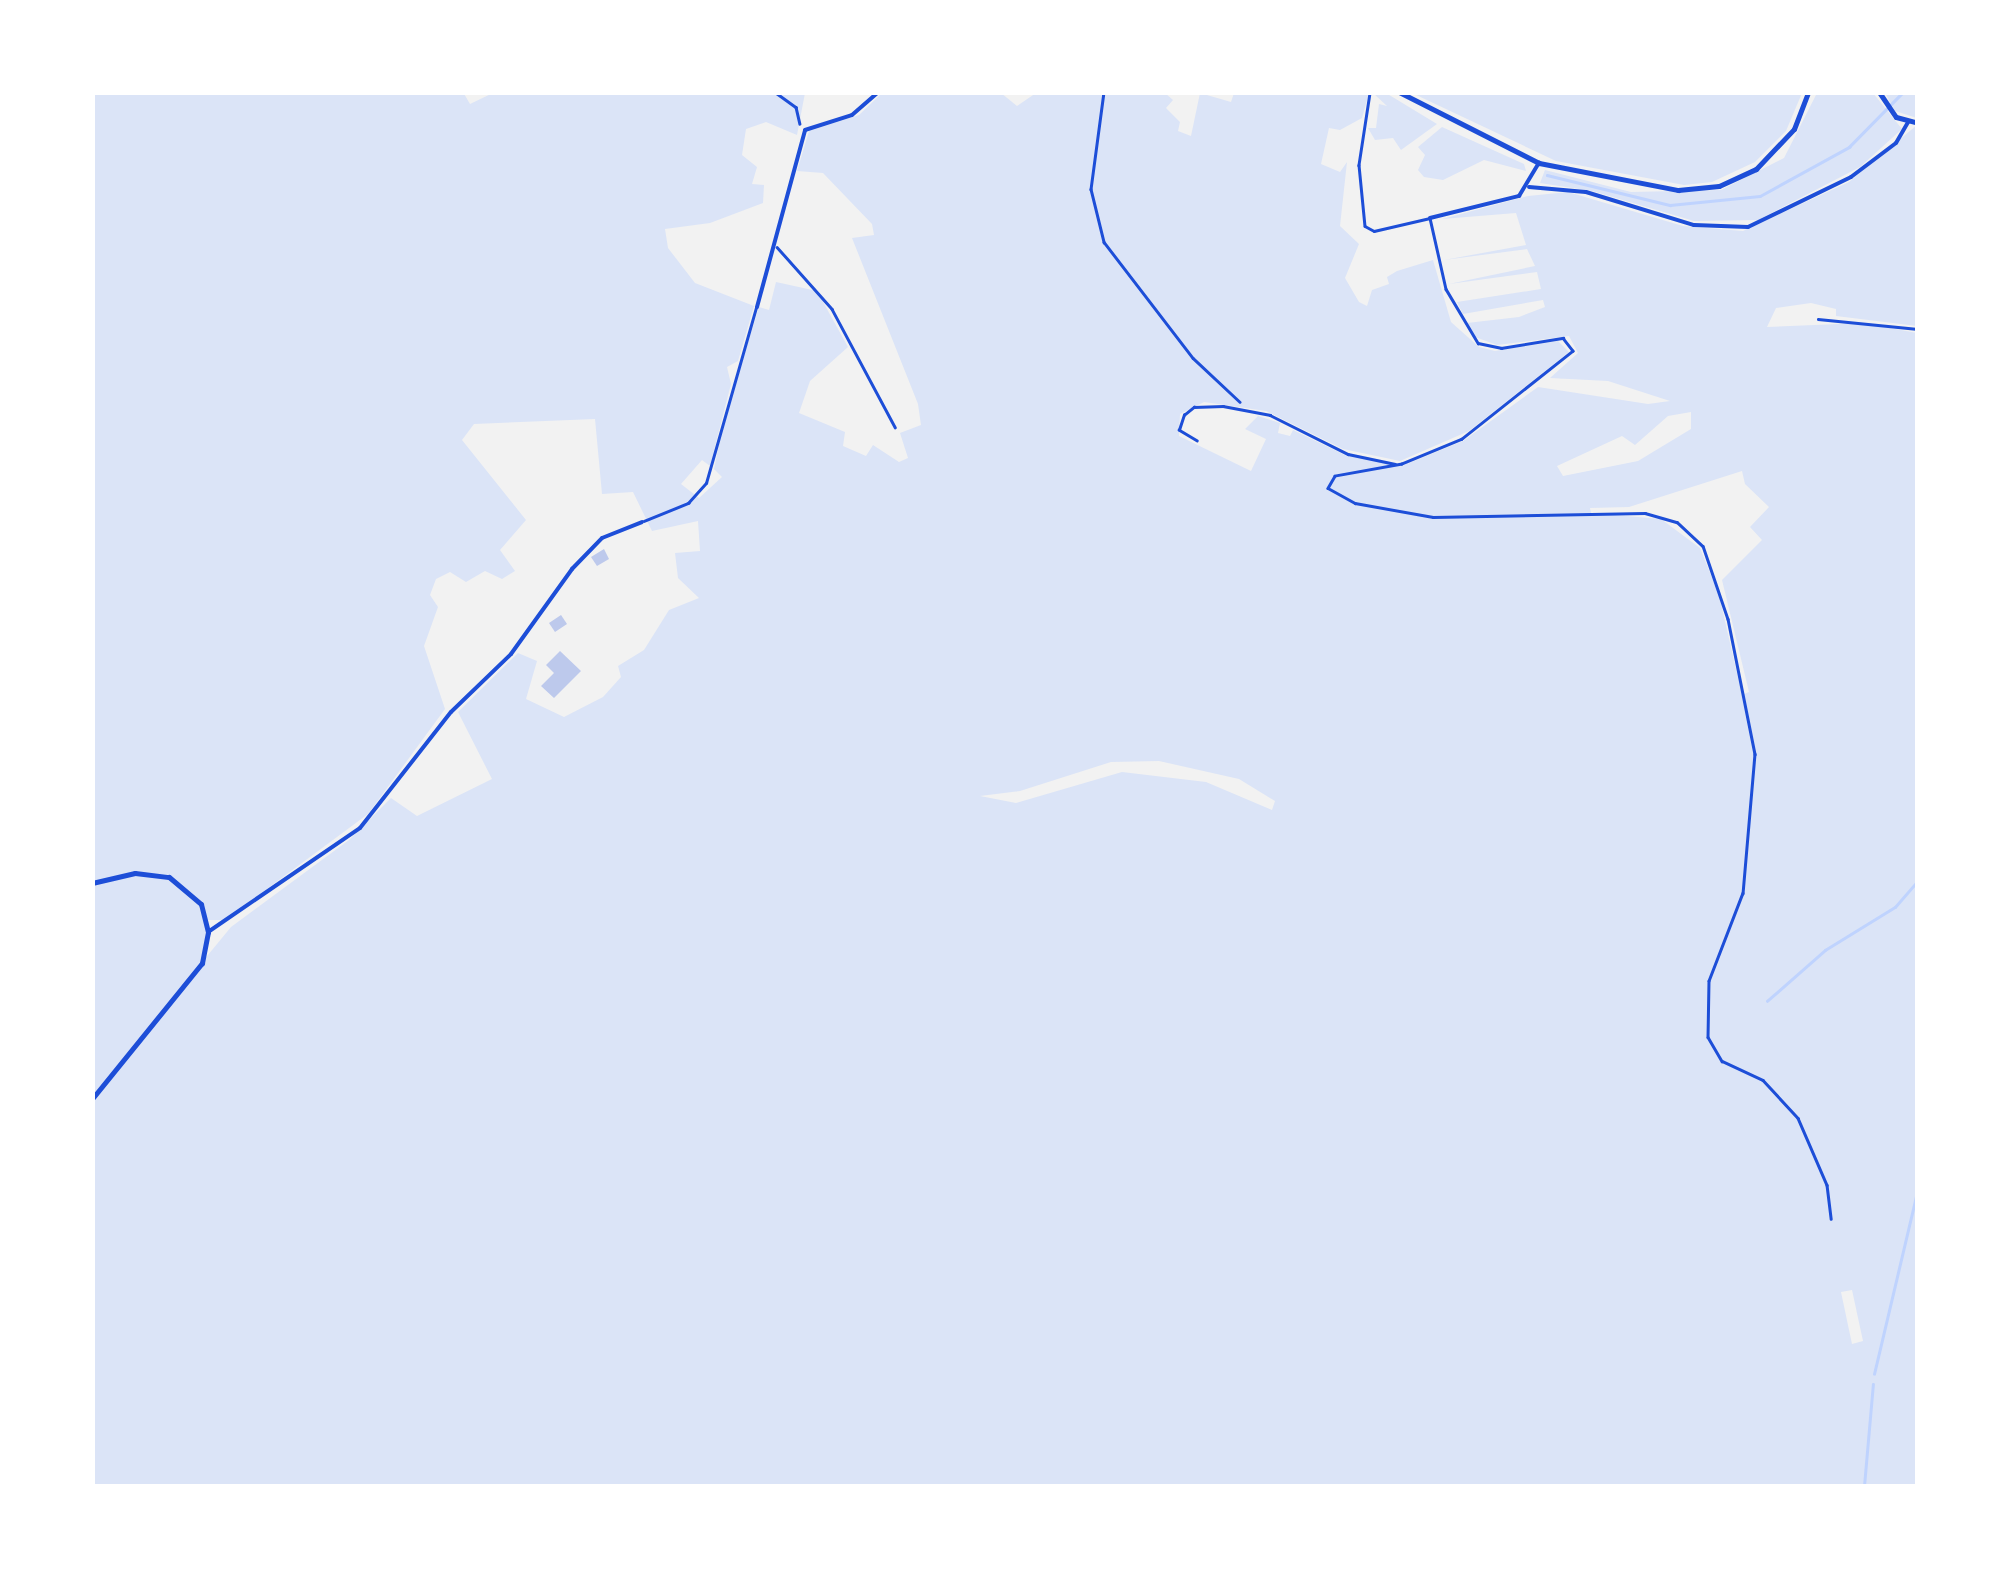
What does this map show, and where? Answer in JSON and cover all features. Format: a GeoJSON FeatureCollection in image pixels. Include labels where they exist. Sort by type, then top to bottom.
{"type":"FeatureCollection","features":[{"type":"Feature","properties":{"kind":"main road"},"geometry":{"type":"LineString","coordinates":[[1399,92],[1539,163],[1648,188],[1719,186],[1770,158],[1794,129],[1808,92]]}},
{"type":"Feature","properties":{"kind":"main road"},"geometry":{"type":"LineString","coordinates":[[1880,92],[1891,112],[1908,122],[1918,122]]}},
{"type":"Feature","properties":{"kind":"main road"},"geometry":{"type":"LineString","coordinates":[[92,884],[153,873],[183,884],[202,904],[208,932],[202,964],[92,1099]]}},
{"type":"Feature","properties":{"kind":"street"},"geometry":{"type":"LineString","coordinates":[[757,307],[777,248],[805,130],[852,115],[878,92]]}},
{"type":"Feature","properties":{"kind":"street"},"geometry":{"type":"LineString","coordinates":[[1530,187],[1586,192],[1694,224],[1748,227],[1851,177],[1896,143],[1908,122]]}},
{"type":"Feature","properties":{"kind":"street"},"geometry":{"type":"LineString","coordinates":[[1430,218],[1511,199],[1530,187],[1539,163]]}},
{"type":"Feature","properties":{"kind":"street"},"geometry":{"type":"LineString","coordinates":[[208,932],[286,884],[360,828],[451,712],[511,654],[572,569],[602,538],[642,522]]}},
{"type":"Feature","properties":{"kind":"lane"},"geometry":{"type":"LineString","coordinates":[[1370,93],[1360,165],[1365,226],[1374,230],[1430,218],[1446,289],[1473,340],[1494,348],[1562,338],[1573,351],[1479,428],[1402,464],[1335,476],[1328,488],[1354,503],[1432,517],[1596,510],[1660,515],[1691,531],[1709,556],[1746,696],[1755,769],[1745,884],[1709,982],[1708,1037],[1722,1060],[1772,1086],[1798,1118],[1827,1185],[1830,1219]]}},
{"type":"Feature","properties":{"kind":"lane"},"geometry":{"type":"LineString","coordinates":[[777,248],[832,309],[895,427]]}},
{"type":"Feature","properties":{"kind":"lane"},"geometry":{"type":"LineString","coordinates":[[642,522],[688,503],[706,483],[757,307]]}},
{"type":"Feature","properties":{"kind":"lane"},"geometry":{"type":"LineString","coordinates":[[1818,319],[1918,330]]}},
{"type":"Feature","properties":{"kind":"lane"},"geometry":{"type":"LineString","coordinates":[[1196,440],[1179,430],[1184,415],[1194,407],[1222,406],[1270,415],[1363,459],[1402,464]]}},
{"type":"Feature","properties":{"kind":"path"},"geometry":{"type":"LineString","coordinates":[[775,92],[796,107],[805,130]]}},
{"type":"Feature","properties":{"kind":"path"},"geometry":{"type":"LineString","coordinates":[[1104,92],[1091,188],[1104,242],[1193,358],[1246,404]]}},
{"type":"Feature","properties":{"kind":"shaded area"},"geometry":{"type":"Polygon","coordinates":[[[463,92],[470,104],[495,92],[805,93],[797,135],[766,122],[746,129],[742,155],[757,167],[752,184],[764,185],[763,203],[710,223],[665,229],[668,248],[695,283],[754,306],[738,361],[727,367],[731,384],[710,466],[702,460],[681,484],[699,498],[722,477],[714,469],[724,420],[759,307],[769,310],[776,282],[817,291],[848,347],[810,381],[799,413],[845,432],[843,446],[866,456],[873,445],[899,462],[908,458],[900,433],[921,425],[918,404],[852,238],[874,235],[872,224],[823,173],[797,171],[809,131],[859,115],[882,93],[1001,93],[1017,106],[1036,93],[1165,93],[1173,100],[1166,108],[1180,122],[1178,131],[1191,136],[1200,93],[1231,102],[1234,93],[1369,93],[1362,118],[1340,130],[1329,128],[1321,164],[1340,172],[1347,162],[1340,226],[1359,244],[1345,278],[1359,302],[1367,306],[1372,290],[1389,284],[1387,277],[1397,271],[1433,260],[1451,322],[1479,347],[1495,351],[1558,341],[1569,352],[1469,431],[1400,461],[1343,449],[1266,411],[1204,402],[1180,414],[1179,436],[1251,471],[1266,439],[1245,429],[1258,416],[1280,423],[1278,433],[1290,436],[1293,430],[1345,455],[1402,466],[1463,441],[1538,387],[1648,404],[1670,401],[1608,381],[1550,378],[1578,353],[1569,336],[1497,345],[1475,337],[1467,323],[1519,317],[1545,307],[1543,300],[1463,314],[1457,302],[1541,289],[1537,272],[1449,284],[1535,266],[1527,249],[1444,260],[1526,245],[1516,213],[1442,219],[1528,196],[1568,192],[1683,226],[1743,231],[1849,182],[1917,125],[1917,326],[1836,316],[1836,309],[1811,303],[1776,308],[1767,327],[1863,323],[1917,333],[1917,1486],[93,1486],[92,93],[463,92]],[[1691,412],[1668,416],[1635,445],[1622,436],[1557,466],[1563,476],[1638,461],[1691,429],[1691,412]],[[595,419],[474,424],[462,440],[526,520],[500,550],[515,571],[502,579],[485,571],[466,582],[450,572],[436,579],[430,595],[438,607],[424,646],[445,709],[368,814],[225,920],[207,920],[203,961],[231,927],[349,840],[391,798],[417,816],[492,779],[458,712],[518,653],[537,661],[526,699],[564,717],[603,697],[621,677],[618,666],[644,650],[669,610],[699,598],[678,578],[675,553],[700,551],[698,521],[652,531],[633,492],[602,494],[595,419]],[[1742,471],[1629,507],[1590,508],[1591,513],[1661,519],[1700,548],[1719,595],[1742,695],[1749,692],[1722,580],[1762,540],[1750,527],[1769,507],[1745,484],[1742,471]],[[1159,761],[1111,762],[1020,791],[980,796],[1016,803],[1122,772],[1206,782],[1272,810],[1275,801],[1239,779],[1159,761]],[[1852,1290],[1841,1292],[1852,1344],[1863,1341],[1852,1290]]]}},
{"type":"Feature","properties":{"kind":"shaded area"},"geometry":{"type":"Polygon","coordinates":[[[1373,93],[1386,93],[1437,124],[1401,150],[1393,138],[1375,140],[1368,128],[1376,128],[1379,104],[1387,106],[1373,93]]]}},
{"type":"Feature","properties":{"kind":"shaded area"},"geometry":{"type":"Polygon","coordinates":[[[1412,93],[1802,93],[1786,131],[1755,162],[1712,182],[1684,185],[1556,161],[1412,93]]]}},
{"type":"Feature","properties":{"kind":"shaded area"},"geometry":{"type":"Polygon","coordinates":[[[1817,93],[1873,93],[1902,129],[1860,167],[1758,220],[1694,221],[1592,191],[1540,183],[1545,170],[1631,192],[1721,190],[1784,158],[1817,93]]]}},
{"type":"Feature","properties":{"kind":"shaded area"},"geometry":{"type":"Polygon","coordinates":[[[1885,93],[1917,93],[1917,118],[1895,111],[1885,93]]]}},
{"type":"Feature","properties":{"kind":"shaded area"},"geometry":{"type":"Polygon","coordinates":[[[1442,127],[1524,164],[1526,171],[1484,160],[1443,180],[1424,177],[1418,170],[1425,155],[1418,147],[1442,127]]]}},
{"type":"Feature","properties":{"kind":"building"},"geometry":{"type":"Polygon","coordinates":[[[604,549],[609,559],[597,566],[591,557],[604,549]]]}},
{"type":"Feature","properties":{"kind":"building"},"geometry":{"type":"Polygon","coordinates":[[[561,615],[567,624],[555,632],[549,623],[561,615]]]}},
{"type":"Feature","properties":{"kind":"building"},"geometry":{"type":"Polygon","coordinates":[[[560,651],[581,671],[554,698],[541,686],[554,673],[546,665],[560,651]]]}},
{"type":"Feature","properties":{"kind":"waterway"},"geometry":{"type":"LineString","coordinates":[[1547,175],[1670,205],[1760,196],[1849,147],[1903,92]]}},
{"type":"Feature","properties":{"kind":"waterway"},"geometry":{"type":"LineString","coordinates":[[1767,1001],[1825,950],[1895,907],[1918,881]]}},
{"type":"Feature","properties":{"kind":"waterway"},"geometry":{"type":"LineString","coordinates":[[1874,1374],[1918,1188]]}},
{"type":"Feature","properties":{"kind":"waterway"},"geometry":{"type":"LineString","coordinates":[[1864,1486],[1873,1384]]}}]}
